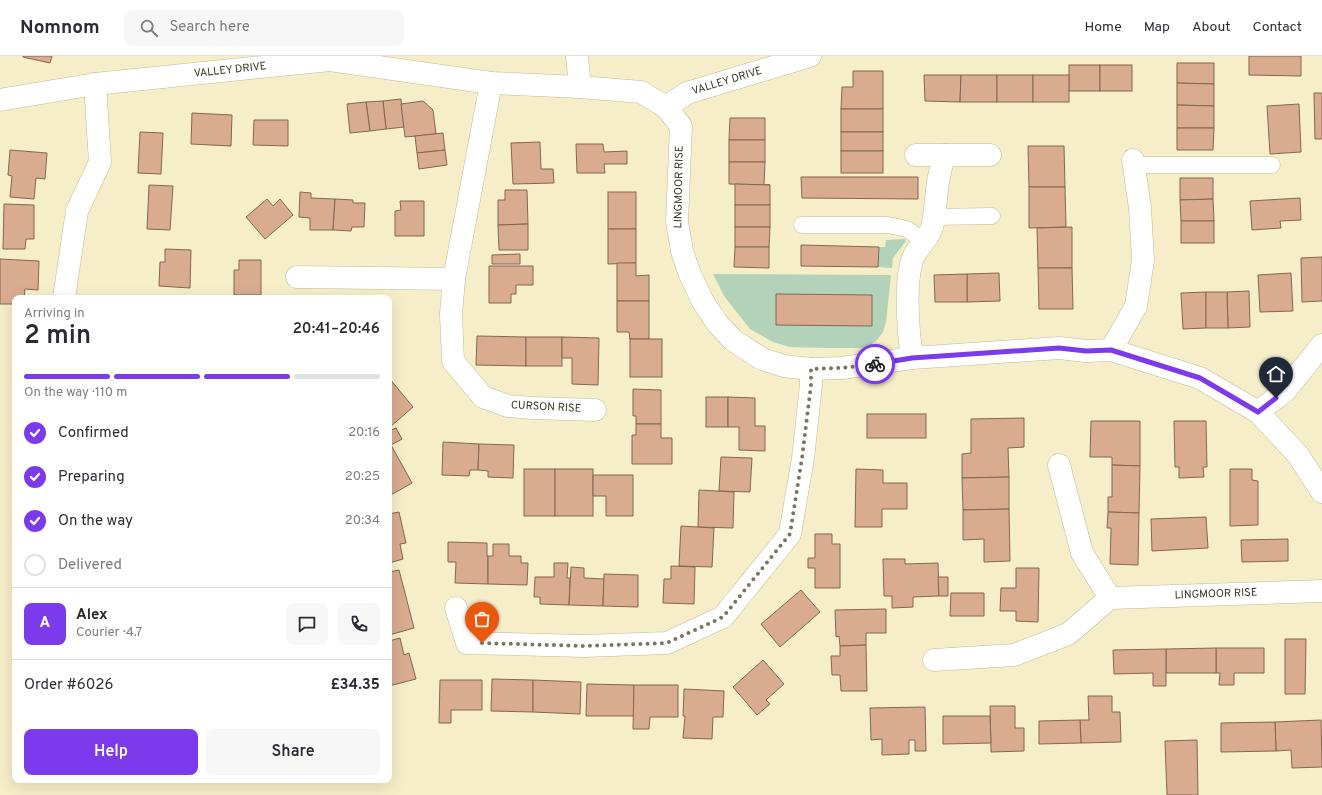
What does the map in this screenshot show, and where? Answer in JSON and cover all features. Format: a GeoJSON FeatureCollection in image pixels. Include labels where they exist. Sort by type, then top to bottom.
{"type":"FeatureCollection","features":[{"type":"Feature","properties":{"kind":"street"},"geometry":{"type":"LineString","coordinates":[[577,56],[580,87]]}},
{"type":"Feature","properties":{"kind":"street","name":"VALLEY DRIVE"},"geometry":{"type":"LineString","coordinates":[[0,100],[95,84],[304,59],[330,60],[491,83],[580,87],[641,92],[666,107],[687,93],[810,56]]}},
{"type":"Feature","properties":{"kind":"street","name":"CURSON RISE"},"geometry":{"type":"LineString","coordinates":[[491,83],[454,279],[451,314],[453,360],[483,397],[508,406],[596,410]]}},
{"type":"Feature","properties":{"kind":"street"},"geometry":{"type":"LineString","coordinates":[[64,295],[77,211],[100,162],[95,84]]}},
{"type":"Feature","properties":{"kind":"street","name":"LINGMOOR RISE"},"geometry":{"type":"LineString","coordinates":[[666,107],[681,126],[677,222],[682,251],[689,272],[702,300],[717,323],[733,340],[746,350],[769,362],[784,366],[811,369],[842,368],[912,358],[1059,348],[1086,351],[1111,350],[1200,378],[1258,412],[1298,455],[1322,492]]}},
{"type":"Feature","properties":{"kind":"street"},"geometry":{"type":"LineString","coordinates":[[916,155],[990,155]]}},
{"type":"Feature","properties":{"kind":"street"},"geometry":{"type":"LineString","coordinates":[[912,358],[910,346],[908,287],[914,257],[925,242],[932,227],[939,172],[945,155]]}},
{"type":"Feature","properties":{"kind":"street"},"geometry":{"type":"LineString","coordinates":[[1111,350],[1136,306],[1143,260],[1140,208],[1133,162]]}},
{"type":"Feature","properties":{"kind":"street"},"geometry":{"type":"LineString","coordinates":[[297,277],[454,279]]}},
{"type":"Feature","properties":{"kind":"street"},"geometry":{"type":"LineString","coordinates":[[1258,412],[1285,391],[1322,345]]}},
{"type":"Feature","properties":{"kind":"street"},"geometry":{"type":"LineString","coordinates":[[456,608],[468,643],[584,646],[667,643],[723,617],[790,534],[802,458],[811,385],[811,369]]}},
{"type":"Feature","properties":{"kind":"street"},"geometry":{"type":"LineString","coordinates":[[934,660],[1014,655],[1068,634],[1110,598],[1082,553],[1059,465]]}},
{"type":"Feature","properties":{"kind":"street","name":"LINGMOOR RISE"},"geometry":{"type":"LineString","coordinates":[[1110,598],[1322,591]]}},
{"type":"Feature","properties":{"kind":"lane"},"geometry":{"type":"LineString","coordinates":[[1133,162],[1272,165]]}},
{"type":"Feature","properties":{"kind":"lane"},"geometry":{"type":"LineString","coordinates":[[934,217],[992,216]]}},
{"type":"Feature","properties":{"kind":"lane"},"geometry":{"type":"LineString","coordinates":[[802,225],[888,225],[907,229],[925,242]]}},
{"type":"Feature","properties":{"kind":"green space"},"geometry":{"type":"Polygon","coordinates":[[[905,239],[906,241],[893,258],[892,268],[878,267],[879,247],[885,247],[886,240],[905,239]]]}},
{"type":"Feature","properties":{"kind":"green space"},"geometry":{"type":"Polygon","coordinates":[[[713,274],[891,275],[886,322],[883,332],[877,340],[861,348],[790,347],[773,342],[750,329],[724,296],[713,274]]]}},
{"type":"Feature","properties":{"kind":"building"},"geometry":{"type":"Polygon","coordinates":[[[23,56],[52,56],[50,63],[23,56]]]}},
{"type":"Feature","properties":{"kind":"building"},"geometry":{"type":"Polygon","coordinates":[[[1249,56],[1301,56],[1301,76],[1249,75],[1249,56]]]}},
{"type":"Feature","properties":{"kind":"building"},"geometry":{"type":"Polygon","coordinates":[[[1177,63],[1214,63],[1214,84],[1177,83],[1177,63]]]}},
{"type":"Feature","properties":{"kind":"building"},"geometry":{"type":"Polygon","coordinates":[[[1069,65],[1100,65],[1100,91],[1069,91],[1069,65]]]}},
{"type":"Feature","properties":{"kind":"building"},"geometry":{"type":"Polygon","coordinates":[[[1100,65],[1132,65],[1132,91],[1100,91],[1100,65]]]}},
{"type":"Feature","properties":{"kind":"building"},"geometry":{"type":"Polygon","coordinates":[[[853,71],[883,71],[883,109],[841,109],[842,87],[853,87],[853,71]]]}},
{"type":"Feature","properties":{"kind":"building"},"geometry":{"type":"Polygon","coordinates":[[[924,75],[961,75],[960,102],[925,101],[924,75]]]}},
{"type":"Feature","properties":{"kind":"building"},"geometry":{"type":"Polygon","coordinates":[[[961,75],[997,75],[997,102],[960,102],[961,75]]]}},
{"type":"Feature","properties":{"kind":"building"},"geometry":{"type":"Polygon","coordinates":[[[997,75],[1033,75],[1033,102],[997,102],[997,75]]]}},
{"type":"Feature","properties":{"kind":"building"},"geometry":{"type":"Polygon","coordinates":[[[1033,75],[1069,75],[1069,102],[1033,102],[1033,75]]]}},
{"type":"Feature","properties":{"kind":"building"},"geometry":{"type":"Polygon","coordinates":[[[1177,83],[1214,84],[1214,106],[1177,105],[1177,83]]]}},
{"type":"Feature","properties":{"kind":"building"},"geometry":{"type":"Polygon","coordinates":[[[1314,93],[1322,93],[1322,139],[1315,139],[1314,93]]]}},
{"type":"Feature","properties":{"kind":"building"},"geometry":{"type":"Polygon","coordinates":[[[401,99],[404,127],[386,129],[383,101],[401,99]]]}},
{"type":"Feature","properties":{"kind":"building"},"geometry":{"type":"Polygon","coordinates":[[[383,101],[386,129],[370,131],[366,102],[383,101]]]}},
{"type":"Feature","properties":{"kind":"building"},"geometry":{"type":"Polygon","coordinates":[[[423,101],[433,110],[436,134],[405,137],[401,104],[423,101]]]}},
{"type":"Feature","properties":{"kind":"building"},"geometry":{"type":"Polygon","coordinates":[[[366,102],[370,131],[350,133],[347,104],[366,102]]]}},
{"type":"Feature","properties":{"kind":"building"},"geometry":{"type":"Polygon","coordinates":[[[1299,104],[1301,152],[1270,154],[1267,106],[1299,104]]]}},
{"type":"Feature","properties":{"kind":"building"},"geometry":{"type":"Polygon","coordinates":[[[1177,105],[1214,106],[1214,128],[1177,128],[1177,105]]]}},
{"type":"Feature","properties":{"kind":"building"},"geometry":{"type":"Polygon","coordinates":[[[841,109],[883,109],[883,132],[841,132],[841,109]]]}},
{"type":"Feature","properties":{"kind":"building"},"geometry":{"type":"Polygon","coordinates":[[[192,113],[232,115],[231,146],[191,144],[192,113]]]}},
{"type":"Feature","properties":{"kind":"building"},"geometry":{"type":"Polygon","coordinates":[[[730,118],[765,118],[765,140],[729,140],[730,118]]]}},
{"type":"Feature","properties":{"kind":"building"},"geometry":{"type":"Polygon","coordinates":[[[254,120],[288,120],[288,146],[253,145],[254,120]]]}},
{"type":"Feature","properties":{"kind":"building"},"geometry":{"type":"Polygon","coordinates":[[[1177,128],[1214,128],[1213,150],[1177,150],[1177,128]]]}},
{"type":"Feature","properties":{"kind":"building"},"geometry":{"type":"Polygon","coordinates":[[[140,132],[163,133],[161,174],[138,173],[140,132]]]}},
{"type":"Feature","properties":{"kind":"building"},"geometry":{"type":"Polygon","coordinates":[[[841,132],[883,132],[883,151],[841,151],[841,132]]]}},
{"type":"Feature","properties":{"kind":"building"},"geometry":{"type":"Polygon","coordinates":[[[443,133],[445,150],[417,153],[415,136],[443,133]]]}},
{"type":"Feature","properties":{"kind":"building"},"geometry":{"type":"Polygon","coordinates":[[[729,140],[765,140],[765,162],[729,162],[729,140]]]}},
{"type":"Feature","properties":{"kind":"building"},"geometry":{"type":"Polygon","coordinates":[[[540,142],[541,169],[553,169],[554,183],[513,184],[511,143],[540,142]]]}},
{"type":"Feature","properties":{"kind":"building"},"geometry":{"type":"Polygon","coordinates":[[[576,144],[603,144],[604,152],[627,151],[627,164],[604,164],[605,173],[577,173],[576,144]]]}},
{"type":"Feature","properties":{"kind":"building"},"geometry":{"type":"Polygon","coordinates":[[[1028,146],[1064,146],[1065,187],[1029,187],[1028,146]]]}},
{"type":"Feature","properties":{"kind":"building"},"geometry":{"type":"Polygon","coordinates":[[[10,150],[47,153],[45,179],[36,178],[34,199],[10,197],[12,176],[8,175],[10,150]]]}},
{"type":"Feature","properties":{"kind":"building"},"geometry":{"type":"Polygon","coordinates":[[[445,150],[447,165],[419,169],[417,153],[445,150]]]}},
{"type":"Feature","properties":{"kind":"building"},"geometry":{"type":"Polygon","coordinates":[[[841,151],[883,151],[883,173],[841,173],[841,151]]]}},
{"type":"Feature","properties":{"kind":"building"},"geometry":{"type":"Polygon","coordinates":[[[729,162],[765,162],[764,185],[729,184],[729,162]]]}},
{"type":"Feature","properties":{"kind":"building"},"geometry":{"type":"Polygon","coordinates":[[[801,177],[918,177],[918,199],[802,198],[801,177]]]}},
{"type":"Feature","properties":{"kind":"building"},"geometry":{"type":"Polygon","coordinates":[[[1180,178],[1213,178],[1213,199],[1180,200],[1180,178]]]}},
{"type":"Feature","properties":{"kind":"building"},"geometry":{"type":"Polygon","coordinates":[[[735,184],[770,185],[770,205],[735,205],[735,184]]]}},
{"type":"Feature","properties":{"kind":"building"},"geometry":{"type":"Polygon","coordinates":[[[149,185],[173,186],[170,230],[147,229],[149,185]]]}},
{"type":"Feature","properties":{"kind":"building"},"geometry":{"type":"Polygon","coordinates":[[[1029,187],[1065,187],[1066,227],[1029,228],[1029,187]]]}},
{"type":"Feature","properties":{"kind":"building"},"geometry":{"type":"Polygon","coordinates":[[[505,190],[527,190],[528,224],[498,225],[498,200],[505,200],[505,190]]]}},
{"type":"Feature","properties":{"kind":"building"},"geometry":{"type":"Polygon","coordinates":[[[300,192],[311,193],[311,198],[335,199],[333,230],[310,230],[310,218],[299,217],[300,192]]]}},
{"type":"Feature","properties":{"kind":"building"},"geometry":{"type":"Polygon","coordinates":[[[608,192],[636,192],[636,229],[608,229],[608,192]]]}},
{"type":"Feature","properties":{"kind":"building"},"geometry":{"type":"Polygon","coordinates":[[[1300,198],[1301,220],[1280,221],[1281,228],[1252,230],[1250,201],[1300,198]]]}},
{"type":"Feature","properties":{"kind":"building"},"geometry":{"type":"Polygon","coordinates":[[[267,199],[273,206],[280,199],[293,215],[265,239],[246,217],[267,199]]]}},
{"type":"Feature","properties":{"kind":"building"},"geometry":{"type":"Polygon","coordinates":[[[335,199],[353,200],[353,203],[365,203],[364,227],[352,227],[351,231],[333,230],[335,199]]]}},
{"type":"Feature","properties":{"kind":"building"},"geometry":{"type":"Polygon","coordinates":[[[1213,199],[1214,221],[1181,221],[1180,200],[1213,199]]]}},
{"type":"Feature","properties":{"kind":"building"},"geometry":{"type":"Polygon","coordinates":[[[400,201],[424,201],[424,236],[395,236],[395,211],[401,210],[400,201]]]}},
{"type":"Feature","properties":{"kind":"building"},"geometry":{"type":"Polygon","coordinates":[[[4,204],[34,205],[34,239],[26,239],[25,249],[3,249],[4,204]]]}},
{"type":"Feature","properties":{"kind":"building"},"geometry":{"type":"Polygon","coordinates":[[[735,205],[770,205],[770,227],[735,227],[735,205]]]}},
{"type":"Feature","properties":{"kind":"building"},"geometry":{"type":"Polygon","coordinates":[[[1181,221],[1214,221],[1214,243],[1181,243],[1181,221]]]}},
{"type":"Feature","properties":{"kind":"building"},"geometry":{"type":"Polygon","coordinates":[[[528,224],[528,250],[499,250],[498,225],[528,224]]]}},
{"type":"Feature","properties":{"kind":"building"},"geometry":{"type":"Polygon","coordinates":[[[735,227],[770,227],[769,247],[735,247],[735,227]]]}},
{"type":"Feature","properties":{"kind":"building"},"geometry":{"type":"Polygon","coordinates":[[[1072,227],[1072,268],[1038,268],[1037,228],[1072,227]]]}},
{"type":"Feature","properties":{"kind":"building"},"geometry":{"type":"Polygon","coordinates":[[[608,229],[636,229],[636,263],[608,264],[608,229]]]}},
{"type":"Feature","properties":{"kind":"building"},"geometry":{"type":"Polygon","coordinates":[[[801,245],[879,247],[878,267],[801,266],[801,245]]]}},
{"type":"Feature","properties":{"kind":"building"},"geometry":{"type":"Polygon","coordinates":[[[735,247],[769,247],[769,268],[734,267],[735,247]]]}},
{"type":"Feature","properties":{"kind":"building"},"geometry":{"type":"Polygon","coordinates":[[[165,249],[191,250],[190,288],[159,286],[160,262],[165,262],[165,249]]]}},
{"type":"Feature","properties":{"kind":"building"},"geometry":{"type":"Polygon","coordinates":[[[520,254],[520,264],[492,264],[492,255],[520,254]]]}},
{"type":"Feature","properties":{"kind":"building"},"geometry":{"type":"Polygon","coordinates":[[[1322,257],[1322,301],[1302,302],[1301,258],[1322,257]]]}},
{"type":"Feature","properties":{"kind":"building"},"geometry":{"type":"Polygon","coordinates":[[[0,259],[39,261],[38,290],[25,289],[24,295],[12,295],[12,304],[0,304],[0,259]]]}},
{"type":"Feature","properties":{"kind":"building"},"geometry":{"type":"Polygon","coordinates":[[[239,260],[261,260],[261,295],[234,295],[234,270],[239,270],[239,260]]]}},
{"type":"Feature","properties":{"kind":"building"},"geometry":{"type":"Polygon","coordinates":[[[617,263],[636,263],[636,276],[649,275],[649,301],[617,301],[617,263]]]}},
{"type":"Feature","properties":{"kind":"building"},"geometry":{"type":"Polygon","coordinates":[[[489,266],[533,266],[533,285],[516,285],[516,294],[511,294],[511,303],[489,303],[489,266]]]}},
{"type":"Feature","properties":{"kind":"building"},"geometry":{"type":"Polygon","coordinates":[[[1038,268],[1072,268],[1073,309],[1039,309],[1038,268]]]}},
{"type":"Feature","properties":{"kind":"building"},"geometry":{"type":"Polygon","coordinates":[[[999,273],[1000,301],[967,302],[967,274],[999,273]]]}},
{"type":"Feature","properties":{"kind":"building"},"geometry":{"type":"Polygon","coordinates":[[[1291,273],[1293,311],[1260,312],[1258,275],[1291,273]]]}},
{"type":"Feature","properties":{"kind":"building"},"geometry":{"type":"Polygon","coordinates":[[[967,274],[967,302],[935,302],[934,275],[967,274]]]}},
{"type":"Feature","properties":{"kind":"building"},"geometry":{"type":"Polygon","coordinates":[[[1249,291],[1250,327],[1228,328],[1227,292],[1249,291]]]}},
{"type":"Feature","properties":{"kind":"building"},"geometry":{"type":"Polygon","coordinates":[[[1206,292],[1206,328],[1183,329],[1181,293],[1206,292]]]}},
{"type":"Feature","properties":{"kind":"building"},"geometry":{"type":"Polygon","coordinates":[[[1206,292],[1227,292],[1228,328],[1206,328],[1206,292]]]}},
{"type":"Feature","properties":{"kind":"building"},"geometry":{"type":"Polygon","coordinates":[[[776,294],[872,295],[872,326],[776,325],[776,294]]]}},
{"type":"Feature","properties":{"kind":"building"},"geometry":{"type":"Polygon","coordinates":[[[617,301],[649,301],[649,339],[630,339],[629,332],[617,332],[617,301]]]}},
{"type":"Feature","properties":{"kind":"building"},"geometry":{"type":"Polygon","coordinates":[[[477,336],[526,337],[526,366],[476,365],[477,336]]]}},
{"type":"Feature","properties":{"kind":"building"},"geometry":{"type":"Polygon","coordinates":[[[526,337],[562,337],[562,366],[526,366],[526,337]]]}},
{"type":"Feature","properties":{"kind":"building"},"geometry":{"type":"Polygon","coordinates":[[[562,337],[599,338],[598,385],[572,384],[572,358],[562,358],[562,337]]]}},
{"type":"Feature","properties":{"kind":"building"},"geometry":{"type":"Polygon","coordinates":[[[630,339],[662,339],[662,377],[630,377],[630,339]]]}},
{"type":"Feature","properties":{"kind":"building"},"geometry":{"type":"Polygon","coordinates":[[[392,382],[413,407],[392,425],[392,382]]]}},
{"type":"Feature","properties":{"kind":"building"},"geometry":{"type":"Polygon","coordinates":[[[633,389],[661,390],[661,424],[636,424],[636,416],[633,416],[633,389]]]}},
{"type":"Feature","properties":{"kind":"building"},"geometry":{"type":"Polygon","coordinates":[[[706,397],[728,397],[728,427],[706,427],[706,397]]]}},
{"type":"Feature","properties":{"kind":"building"},"geometry":{"type":"Polygon","coordinates":[[[728,397],[755,398],[755,426],[765,426],[765,451],[739,450],[739,427],[728,427],[728,397]]]}},
{"type":"Feature","properties":{"kind":"building"},"geometry":{"type":"Polygon","coordinates":[[[867,414],[926,414],[926,438],[867,438],[867,414]]]}},
{"type":"Feature","properties":{"kind":"building"},"geometry":{"type":"Polygon","coordinates":[[[1024,418],[1024,447],[1008,448],[1009,477],[962,478],[962,454],[971,453],[971,419],[1024,418]]]}},
{"type":"Feature","properties":{"kind":"building"},"geometry":{"type":"Polygon","coordinates":[[[1091,421],[1140,421],[1140,466],[1112,465],[1112,457],[1090,457],[1091,421]]]}},
{"type":"Feature","properties":{"kind":"building"},"geometry":{"type":"Polygon","coordinates":[[[1174,421],[1206,421],[1207,467],[1203,467],[1204,477],[1179,478],[1179,467],[1175,467],[1174,421]]]}},
{"type":"Feature","properties":{"kind":"building"},"geometry":{"type":"Polygon","coordinates":[[[636,424],[661,424],[661,438],[672,438],[672,464],[632,464],[632,435],[636,435],[636,424]]]}},
{"type":"Feature","properties":{"kind":"building"},"geometry":{"type":"Polygon","coordinates":[[[396,428],[402,439],[392,444],[392,430],[396,428]]]}},
{"type":"Feature","properties":{"kind":"building"},"geometry":{"type":"Polygon","coordinates":[[[443,442],[479,444],[478,470],[470,470],[469,476],[442,475],[443,442]]]}},
{"type":"Feature","properties":{"kind":"building"},"geometry":{"type":"Polygon","coordinates":[[[479,444],[514,445],[513,478],[488,477],[488,471],[478,470],[479,444]]]}},
{"type":"Feature","properties":{"kind":"building"},"geometry":{"type":"Polygon","coordinates":[[[392,447],[412,483],[392,494],[392,447]]]}},
{"type":"Feature","properties":{"kind":"building"},"geometry":{"type":"Polygon","coordinates":[[[721,457],[752,458],[750,492],[719,491],[721,457]]]}},
{"type":"Feature","properties":{"kind":"building"},"geometry":{"type":"Polygon","coordinates":[[[1112,465],[1140,466],[1139,513],[1108,512],[1108,497],[1112,497],[1112,465]]]}},
{"type":"Feature","properties":{"kind":"building"},"geometry":{"type":"Polygon","coordinates":[[[524,469],[555,469],[555,516],[524,516],[524,469]]]}},
{"type":"Feature","properties":{"kind":"building"},"geometry":{"type":"Polygon","coordinates":[[[555,469],[593,469],[593,516],[555,516],[555,469]]]}},
{"type":"Feature","properties":{"kind":"building"},"geometry":{"type":"Polygon","coordinates":[[[856,469],[883,470],[883,483],[907,483],[907,509],[882,509],[882,527],[855,527],[856,469]]]}},
{"type":"Feature","properties":{"kind":"building"},"geometry":{"type":"Polygon","coordinates":[[[1230,469],[1252,469],[1252,480],[1258,481],[1258,525],[1230,526],[1230,469]]]}},
{"type":"Feature","properties":{"kind":"building"},"geometry":{"type":"Polygon","coordinates":[[[593,475],[633,475],[633,516],[606,516],[606,496],[593,496],[593,475]]]}},
{"type":"Feature","properties":{"kind":"building"},"geometry":{"type":"Polygon","coordinates":[[[1009,477],[1009,509],[963,510],[962,478],[1009,477]]]}},
{"type":"Feature","properties":{"kind":"building"},"geometry":{"type":"Polygon","coordinates":[[[699,490],[734,492],[733,528],[698,527],[699,490]]]}},
{"type":"Feature","properties":{"kind":"building"},"geometry":{"type":"Polygon","coordinates":[[[1009,509],[1010,561],[984,562],[984,539],[963,540],[963,510],[1009,509]]]}},
{"type":"Feature","properties":{"kind":"building"},"geometry":{"type":"Polygon","coordinates":[[[399,512],[406,543],[400,544],[403,559],[392,562],[392,513],[399,512]]]}},
{"type":"Feature","properties":{"kind":"building"},"geometry":{"type":"Polygon","coordinates":[[[1108,512],[1139,513],[1138,565],[1110,564],[1111,528],[1107,528],[1108,512]]]}},
{"type":"Feature","properties":{"kind":"building"},"geometry":{"type":"Polygon","coordinates":[[[1206,517],[1208,548],[1152,551],[1151,519],[1206,517]]]}},
{"type":"Feature","properties":{"kind":"building"},"geometry":{"type":"Polygon","coordinates":[[[681,526],[714,528],[712,567],[679,566],[681,526]]]}},
{"type":"Feature","properties":{"kind":"building"},"geometry":{"type":"Polygon","coordinates":[[[815,534],[832,534],[832,544],[840,544],[840,588],[815,588],[815,568],[808,568],[808,558],[815,558],[815,534]]]}},
{"type":"Feature","properties":{"kind":"building"},"geometry":{"type":"Polygon","coordinates":[[[1288,539],[1288,561],[1242,562],[1241,540],[1288,539]]]}},
{"type":"Feature","properties":{"kind":"building"},"geometry":{"type":"Polygon","coordinates":[[[448,542],[487,543],[488,584],[455,583],[456,562],[448,562],[448,542]]]}},
{"type":"Feature","properties":{"kind":"building"},"geometry":{"type":"Polygon","coordinates":[[[493,544],[509,544],[509,556],[521,556],[521,563],[528,563],[527,585],[488,584],[488,556],[493,556],[493,544]]]}},
{"type":"Feature","properties":{"kind":"building"},"geometry":{"type":"Polygon","coordinates":[[[883,559],[905,559],[905,564],[938,563],[939,596],[913,597],[913,607],[892,608],[892,596],[884,596],[883,559]]]}},
{"type":"Feature","properties":{"kind":"building"},"geometry":{"type":"Polygon","coordinates":[[[554,563],[568,563],[567,578],[570,578],[569,605],[540,604],[540,597],[534,597],[535,577],[554,577],[554,563]]]}},
{"type":"Feature","properties":{"kind":"building"},"geometry":{"type":"Polygon","coordinates":[[[671,566],[695,567],[694,604],[663,603],[664,579],[671,579],[671,566]]]}},
{"type":"Feature","properties":{"kind":"building"},"geometry":{"type":"Polygon","coordinates":[[[571,567],[584,568],[584,578],[604,579],[603,606],[569,605],[571,567]]]}},
{"type":"Feature","properties":{"kind":"building"},"geometry":{"type":"Polygon","coordinates":[[[1016,568],[1039,568],[1038,622],[1016,621],[1016,611],[1000,611],[1001,588],[1016,588],[1016,568]]]}},
{"type":"Feature","properties":{"kind":"building"},"geometry":{"type":"Polygon","coordinates":[[[399,570],[414,628],[392,634],[392,571],[399,570]]]}},
{"type":"Feature","properties":{"kind":"building"},"geometry":{"type":"Polygon","coordinates":[[[604,574],[638,575],[638,607],[603,606],[604,574]]]}},
{"type":"Feature","properties":{"kind":"building"},"geometry":{"type":"Polygon","coordinates":[[[938,577],[948,577],[948,596],[939,596],[938,577]]]}},
{"type":"Feature","properties":{"kind":"building"},"geometry":{"type":"Polygon","coordinates":[[[801,590],[820,612],[780,647],[761,624],[801,590]]]}},
{"type":"Feature","properties":{"kind":"building"},"geometry":{"type":"Polygon","coordinates":[[[951,593],[984,593],[984,616],[950,616],[951,593]]]}},
{"type":"Feature","properties":{"kind":"building"},"geometry":{"type":"Polygon","coordinates":[[[886,609],[886,633],[866,633],[866,645],[840,646],[839,636],[836,637],[835,610],[886,609]]]}},
{"type":"Feature","properties":{"kind":"building"},"geometry":{"type":"Polygon","coordinates":[[[400,638],[404,655],[409,653],[416,679],[392,685],[392,640],[400,638]]]}},
{"type":"Feature","properties":{"kind":"building"},"geometry":{"type":"Polygon","coordinates":[[[1285,639],[1306,639],[1305,694],[1285,694],[1285,639]]]}},
{"type":"Feature","properties":{"kind":"building"},"geometry":{"type":"Polygon","coordinates":[[[866,645],[867,691],[841,691],[840,675],[832,675],[831,656],[840,656],[840,646],[866,645]]]}},
{"type":"Feature","properties":{"kind":"building"},"geometry":{"type":"Polygon","coordinates":[[[1216,648],[1264,648],[1264,673],[1234,673],[1234,685],[1219,685],[1220,673],[1216,673],[1216,648]]]}},
{"type":"Feature","properties":{"kind":"building"},"geometry":{"type":"Polygon","coordinates":[[[1216,648],[1216,673],[1166,673],[1166,649],[1216,648]]]}},
{"type":"Feature","properties":{"kind":"building"},"geometry":{"type":"Polygon","coordinates":[[[1166,649],[1166,686],[1153,686],[1153,673],[1114,674],[1113,650],[1166,649]]]}},
{"type":"Feature","properties":{"kind":"building"},"geometry":{"type":"Polygon","coordinates":[[[763,660],[784,684],[766,700],[770,704],[757,715],[733,687],[763,660]]]}},
{"type":"Feature","properties":{"kind":"building"},"geometry":{"type":"Polygon","coordinates":[[[492,679],[533,680],[533,712],[491,711],[492,679]]]}},
{"type":"Feature","properties":{"kind":"building"},"geometry":{"type":"Polygon","coordinates":[[[440,680],[482,680],[482,710],[451,710],[451,723],[439,723],[440,680]]]}},
{"type":"Feature","properties":{"kind":"building"},"geometry":{"type":"Polygon","coordinates":[[[533,680],[581,682],[580,714],[533,712],[533,680]]]}},
{"type":"Feature","properties":{"kind":"building"},"geometry":{"type":"Polygon","coordinates":[[[587,684],[634,685],[634,716],[586,716],[587,684]]]}},
{"type":"Feature","properties":{"kind":"building"},"geometry":{"type":"Polygon","coordinates":[[[634,685],[678,685],[678,717],[650,717],[649,729],[633,729],[634,685]]]}},
{"type":"Feature","properties":{"kind":"building"},"geometry":{"type":"Polygon","coordinates":[[[684,689],[724,691],[723,717],[713,717],[712,739],[683,738],[685,716],[683,716],[684,689]]]}},
{"type":"Feature","properties":{"kind":"building"},"geometry":{"type":"Polygon","coordinates":[[[1088,696],[1112,696],[1112,712],[1120,712],[1121,742],[1081,743],[1080,720],[1089,720],[1088,696]]]}},
{"type":"Feature","properties":{"kind":"building"},"geometry":{"type":"Polygon","coordinates":[[[990,706],[1015,706],[1015,728],[1024,728],[1024,751],[991,752],[990,706]]]}},
{"type":"Feature","properties":{"kind":"building"},"geometry":{"type":"Polygon","coordinates":[[[925,707],[926,751],[915,751],[915,740],[909,740],[909,754],[882,755],[882,739],[871,740],[870,708],[925,707]]]}},
{"type":"Feature","properties":{"kind":"building"},"geometry":{"type":"Polygon","coordinates":[[[943,716],[990,716],[991,743],[943,744],[943,716]]]}},
{"type":"Feature","properties":{"kind":"building"},"geometry":{"type":"Polygon","coordinates":[[[1080,720],[1081,743],[1039,744],[1039,721],[1080,720]]]}},
{"type":"Feature","properties":{"kind":"building"},"geometry":{"type":"Polygon","coordinates":[[[1321,720],[1322,767],[1292,768],[1291,750],[1276,751],[1275,722],[1321,720]]]}},
{"type":"Feature","properties":{"kind":"building"},"geometry":{"type":"Polygon","coordinates":[[[1275,722],[1276,751],[1221,752],[1221,723],[1275,722]]]}},
{"type":"Feature","properties":{"kind":"building"},"geometry":{"type":"Polygon","coordinates":[[[1197,740],[1198,795],[1167,795],[1165,741],[1197,740]]]}},
{"type":"Feature","properties":{"kind":"way so far"},"geometry":{"type":"LineString","coordinates":[[482,643],[584,646],[667,643],[723,617],[790,534],[802,458],[811,385],[811,369],[842,368],[875,364]]}},
{"type":"Feature","properties":{"kind":"route"},"geometry":{"type":"LineString","coordinates":[[875,364],[912,358],[1059,348],[1086,351],[1111,350],[1200,378],[1258,412],[1276,398]]}}]}
